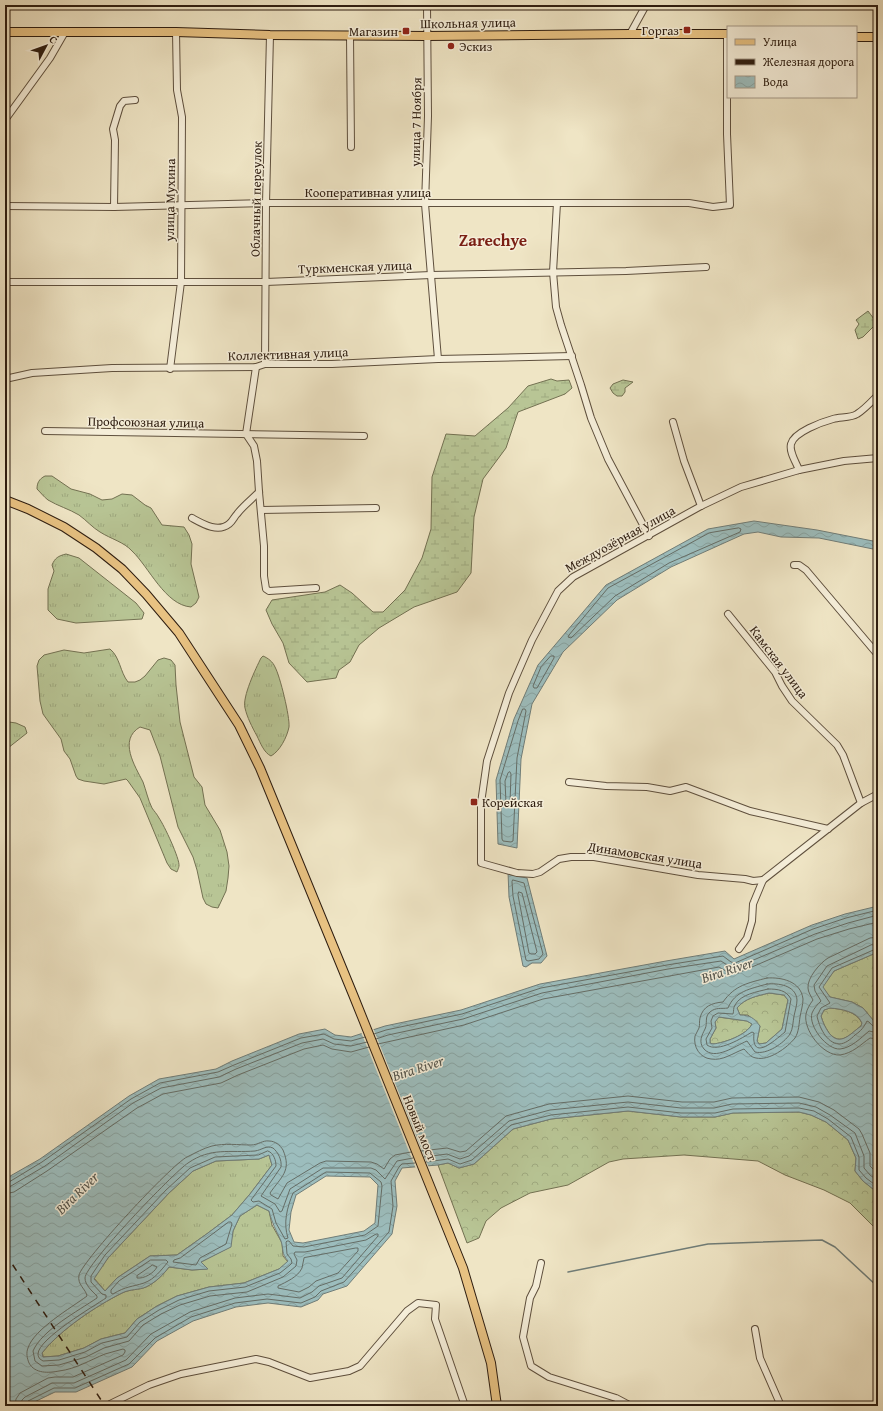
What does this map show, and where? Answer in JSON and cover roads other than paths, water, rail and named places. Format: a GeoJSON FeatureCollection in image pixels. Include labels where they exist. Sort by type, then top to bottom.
{"type":"FeatureCollection","features":[{"type":"Feature","properties":{"kind":"main road","name":"Школьная улица"},"geometry":{"type":"LineString","coordinates":[[5,32],[176,32],[270,35],[427,36],[727,34]]}},
{"type":"Feature","properties":{"kind":"main road"},"geometry":{"type":"LineString","coordinates":[[857,37],[878,37]]}},
{"type":"Feature","properties":{"kind":"main road","name":"Новый мост"},"geometry":{"type":"LineString","coordinates":[[5,500],[28,509],[64,527],[96,548],[122,569],[179,632],[239,725],[262,775],[354,997],[463,1268],[491,1363],[497,1406]]}},
{"type":"Feature","properties":{"kind":"street","name":"улица 7 Ноября"},"geometry":{"type":"LineString","coordinates":[[427,5],[428,116],[425,204],[438,358]]}},
{"type":"Feature","properties":{"kind":"street"},"geometry":{"type":"LineString","coordinates":[[630,34],[646,5]]}},
{"type":"Feature","properties":{"kind":"street"},"geometry":{"type":"LineString","coordinates":[[5,120],[50,58],[65,32]]}},
{"type":"Feature","properties":{"kind":"street","name":"улица Мухина"},"geometry":{"type":"LineString","coordinates":[[170,369],[180,282],[182,117],[177,90],[176,32]]}},
{"type":"Feature","properties":{"kind":"street","name":"Облачный переулок"},"geometry":{"type":"LineString","coordinates":[[265,364],[266,203],[270,35]]}},
{"type":"Feature","properties":{"kind":"street"},"geometry":{"type":"LineString","coordinates":[[350,35],[350,147]]}},
{"type":"Feature","properties":{"kind":"street","name":"Кооперативная улица"},"geometry":{"type":"LineString","coordinates":[[5,206],[114,207],[181,204],[266,203],[689,203],[713,207],[730,205],[727,134],[727,98]]}},
{"type":"Feature","properties":{"kind":"street"},"geometry":{"type":"LineString","coordinates":[[114,207],[115,140],[113,129],[120,106],[124,101],[135,100]]}},
{"type":"Feature","properties":{"kind":"street"},"geometry":{"type":"LineString","coordinates":[[557,203],[553,272],[556,307],[591,418],[608,459],[649,536]]}},
{"type":"Feature","properties":{"kind":"street","name":"Туркменская улица"},"geometry":{"type":"LineString","coordinates":[[5,282],[266,282],[431,275],[626,271],[706,267]]}},
{"type":"Feature","properties":{"kind":"street","name":"Коллективная улица"},"geometry":{"type":"LineString","coordinates":[[5,379],[32,373],[112,368],[170,369],[256,367],[265,364],[332,364],[438,358],[572,356]]}},
{"type":"Feature","properties":{"kind":"street"},"geometry":{"type":"LineString","coordinates":[[256,367],[246,434],[254,446],[258,461],[264,546],[264,576],[266,588],[269,591],[316,588]]}},
{"type":"Feature","properties":{"kind":"street"},"geometry":{"type":"LineString","coordinates":[[799,470],[790,445],[793,439],[812,427],[832,419],[856,414],[878,395]]}},
{"type":"Feature","properties":{"kind":"street"},"geometry":{"type":"LineString","coordinates":[[673,422],[684,461],[701,506]]}},
{"type":"Feature","properties":{"kind":"street","name":"Профсоюзная улица"},"geometry":{"type":"LineString","coordinates":[[45,431],[364,436]]}},
{"type":"Feature","properties":{"kind":"street","name":"Междуозёрная улица"},"geometry":{"type":"LineString","coordinates":[[481,863],[481,803],[487,761],[509,693],[532,640],[558,591],[566,582],[573,576],[589,567],[741,486],[799,470],[844,461],[878,458]]}},
{"type":"Feature","properties":{"kind":"street"},"geometry":{"type":"LineString","coordinates":[[192,518],[210,526],[218,528],[224,527],[230,523],[237,513],[259,492]]}},
{"type":"Feature","properties":{"kind":"street"},"geometry":{"type":"LineString","coordinates":[[261,510],[376,508]]}},
{"type":"Feature","properties":{"kind":"street"},"geometry":{"type":"LineString","coordinates":[[794,565],[799,565],[806,570],[878,655]]}},
{"type":"Feature","properties":{"kind":"street","name":"Камская улица"},"geometry":{"type":"LineString","coordinates":[[728,614],[775,672],[782,686],[792,700],[837,745],[843,755],[861,803]]}},
{"type":"Feature","properties":{"kind":"street"},"geometry":{"type":"LineString","coordinates":[[569,782],[606,786],[647,787],[670,791],[686,787],[750,811],[828,829]]}},
{"type":"Feature","properties":{"kind":"street"},"geometry":{"type":"LineString","coordinates":[[739,949],[747,938],[752,922],[753,904],[763,880],[861,803],[878,794]]}},
{"type":"Feature","properties":{"kind":"street","name":"Динамовская улица"},"geometry":{"type":"LineString","coordinates":[[481,863],[518,873],[533,874],[540,872],[559,859],[571,856],[594,857],[698,875],[753,881],[763,880]]}},
{"type":"Feature","properties":{"kind":"street"},"geometry":{"type":"LineString","coordinates":[[541,1263],[536,1286],[530,1298],[523,1337],[531,1366],[549,1378],[616,1398],[631,1406]]}},
{"type":"Feature","properties":{"kind":"street"},"geometry":{"type":"LineString","coordinates":[[110,1404],[150,1386],[182,1374],[256,1359],[269,1362],[310,1378],[349,1371],[360,1366],[407,1311],[418,1303],[436,1305],[435,1319],[465,1406]]}},
{"type":"Feature","properties":{"kind":"street"},"geometry":{"type":"LineString","coordinates":[[755,1329],[760,1358],[781,1406]]}},
{"type":"Feature","properties":{"kind":"water"},"geometry":{"type":"Polygon","coordinates":[[[754,521],[817,530],[878,542],[878,550],[819,538],[781,537],[758,532],[744,534],[671,567],[617,600],[563,652],[532,704],[521,759],[517,848],[498,844],[496,780],[514,719],[538,665],[606,585],[708,529],[754,521]]]}},
{"type":"Feature","properties":{"kind":"water"},"geometry":{"type":"Polygon","coordinates":[[[508,872],[512,872],[516,876],[527,878],[547,956],[541,963],[532,963],[526,967],[523,966],[509,897],[508,872]]]}},
{"type":"Feature","properties":{"kind":"water","name":"Bira River"},"geometry":{"type":"Polygon","coordinates":[[[878,906],[878,952],[834,971],[823,987],[830,997],[852,1002],[863,1008],[878,1026],[878,1193],[863,1181],[855,1171],[856,1158],[848,1140],[826,1122],[811,1115],[799,1112],[733,1113],[715,1117],[681,1117],[628,1111],[551,1119],[513,1129],[474,1164],[459,1168],[448,1163],[402,1168],[395,1181],[397,1206],[392,1234],[347,1286],[323,1294],[318,1300],[301,1307],[268,1303],[236,1307],[193,1321],[157,1341],[132,1367],[76,1392],[55,1392],[26,1406],[5,1406],[5,1179],[40,1159],[129,1096],[159,1079],[216,1069],[299,1034],[325,1029],[335,1035],[351,1037],[385,1026],[461,1010],[540,984],[725,951],[734,959],[812,925],[845,914],[878,906]],[[769,993],[747,1000],[737,1008],[740,1015],[752,1018],[760,1026],[757,1041],[759,1044],[766,1043],[782,1029],[788,1000],[784,995],[769,993]],[[830,1008],[824,1010],[821,1016],[829,1033],[837,1039],[845,1038],[861,1026],[862,1023],[853,1013],[839,1009],[830,1008]],[[719,1017],[715,1022],[716,1028],[710,1039],[710,1043],[713,1044],[729,1040],[740,1035],[752,1024],[747,1021],[719,1017]],[[269,1155],[259,1159],[216,1161],[193,1171],[169,1193],[108,1258],[94,1279],[105,1291],[117,1278],[150,1256],[177,1255],[232,1215],[272,1165],[269,1155]],[[326,1176],[296,1195],[291,1212],[289,1230],[294,1242],[303,1243],[364,1231],[375,1223],[378,1185],[370,1177],[326,1176]],[[257,1205],[240,1216],[233,1231],[231,1247],[201,1262],[208,1269],[192,1270],[169,1267],[150,1285],[122,1293],[79,1319],[50,1344],[42,1353],[43,1357],[58,1356],[84,1348],[101,1339],[125,1333],[137,1319],[157,1306],[177,1296],[209,1287],[244,1283],[279,1269],[288,1261],[284,1254],[281,1241],[269,1211],[257,1205]]]}},
{"type":"Feature","properties":{"kind":"waterway"},"geometry":{"type":"LineString","coordinates":[[568,1272],[708,1244],[822,1240],[835,1247],[878,1287]]}},
{"type":"Feature","properties":{"kind":"railway"},"geometry":{"type":"LineString","coordinates":[[5,1253],[105,1406]]}},
{"type":"Feature","properties":{"kind":"place","name":"Горгаз"},"geometry":{"type":"Point","coordinates":[687,30]}},
{"type":"Feature","properties":{"kind":"place","name":"Магазин"},"geometry":{"type":"Point","coordinates":[406,31]}},
{"type":"Feature","properties":{"kind":"place","name":"Эскиз"},"geometry":{"type":"Point","coordinates":[451,46]}},
{"type":"Feature","properties":{"kind":"place","name":"Корейская"},"geometry":{"type":"Point","coordinates":[474,802]}},
{"type":"Feature","properties":{"kind":"district","name":"Zarechye"},"geometry":{"type":"Point","coordinates":[493,239]}}]}
